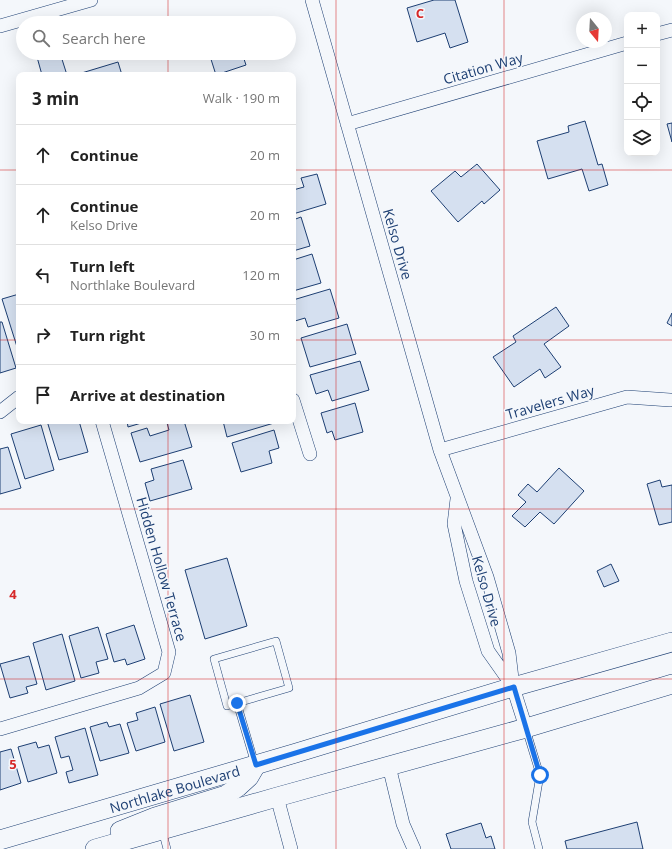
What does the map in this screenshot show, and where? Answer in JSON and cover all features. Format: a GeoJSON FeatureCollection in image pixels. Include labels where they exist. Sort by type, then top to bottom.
{"type":"FeatureCollection","features":[{"type":"Feature","properties":{"kind":"main road","name":"Northlake Boulevard"},"geometry":{"type":"LineString","coordinates":[[0,840],[514,687],[672,642]]}},
{"type":"Feature","properties":{"kind":"main road"},"geometry":{"type":"LineString","coordinates":[[96,849],[526,728],[672,684]]}},
{"type":"Feature","properties":{"kind":"main road"},"geometry":{"type":"LineString","coordinates":[[96,849],[114,833],[156,817],[226,795],[249,777],[256,765]]}},
{"type":"Feature","properties":{"kind":"street"},"geometry":{"type":"LineString","coordinates":[[35,16],[91,0]]}},
{"type":"Feature","properties":{"kind":"street","name":"Kelso Drive"},"geometry":{"type":"LineString","coordinates":[[312,0],[440,450],[487,577],[509,653],[514,687],[526,728]]}},
{"type":"Feature","properties":{"kind":"street"},"geometry":{"type":"LineString","coordinates":[[0,26],[16,21]]}},
{"type":"Feature","properties":{"kind":"street"},"geometry":{"type":"LineString","coordinates":[[660,33],[672,30]]}},
{"type":"Feature","properties":{"kind":"street","name":"Citation Way"},"geometry":{"type":"LineString","coordinates":[[347,124],[624,44]]}},
{"type":"Feature","properties":{"kind":"street","name":"Travelers Way"},"geometry":{"type":"LineString","coordinates":[[440,450],[627,397],[670,400]]}},
{"type":"Feature","properties":{"kind":"street"},"geometry":{"type":"LineString","coordinates":[[0,412],[16,399]]}},
{"type":"Feature","properties":{"kind":"street"},"geometry":{"type":"LineString","coordinates":[[296,410],[310,454]]}},
{"type":"Feature","properties":{"kind":"street","name":"Hidden Hollow Terrace"},"geometry":{"type":"LineString","coordinates":[[0,729],[139,688],[164,674],[170,652],[103,424]]}},
{"type":"Feature","properties":{"kind":"street","name":"Kelso Drive"},"geometry":{"type":"LineString","coordinates":[[457,495],[454,524],[466,581],[488,651],[514,687]]}},
{"type":"Feature","properties":{"kind":"street"},"geometry":{"type":"LineString","coordinates":[[389,766],[403,824],[414,849]]}},
{"type":"Feature","properties":{"kind":"street"},"geometry":{"type":"LineString","coordinates":[[277,797],[290,849]]}},
{"type":"Feature","properties":{"kind":"lane"},"geometry":{"type":"LineString","coordinates":[[276,641],[289,688],[237,703],[227,706],[214,659],[276,641]]}},
{"type":"Feature","properties":{"kind":"lane"},"geometry":{"type":"LineString","coordinates":[[237,703],[256,765]]}},
{"type":"Feature","properties":{"kind":"lane"},"geometry":{"type":"LineString","coordinates":[[526,728],[540,775],[532,822],[539,849]]}},
{"type":"Feature","properties":{"kind":"lane"},"geometry":{"type":"LineString","coordinates":[[162,830],[167,849]]}},
{"type":"Feature","properties":{"kind":"building"},"geometry":{"type":"Polygon","coordinates":[[[434,0],[455,0],[468,42],[450,48],[445,33],[417,42],[407,8],[434,0]]]}},
{"type":"Feature","properties":{"kind":"building"},"geometry":{"type":"Polygon","coordinates":[[[38,60],[62,60],[66,72],[41,72],[38,60]]]}},
{"type":"Feature","properties":{"kind":"building"},"geometry":{"type":"Polygon","coordinates":[[[211,60],[244,60],[246,65],[225,72],[215,72],[211,60]]]}},
{"type":"Feature","properties":{"kind":"building"},"geometry":{"type":"Polygon","coordinates":[[[118,62],[121,72],[85,72],[118,62]]]}},
{"type":"Feature","properties":{"kind":"building"},"geometry":{"type":"Polygon","coordinates":[[[585,121],[598,165],[602,164],[608,185],[589,191],[582,169],[548,179],[537,141],[569,132],[568,126],[585,121]]]}},
{"type":"Feature","properties":{"kind":"building"},"geometry":{"type":"Polygon","coordinates":[[[672,123],[672,142],[667,124],[672,123]]]}},
{"type":"Feature","properties":{"kind":"building"},"geometry":{"type":"Polygon","coordinates":[[[477,164],[500,190],[484,204],[482,201],[458,222],[431,191],[455,171],[461,177],[477,164]]]}},
{"type":"Feature","properties":{"kind":"building"},"geometry":{"type":"Polygon","coordinates":[[[317,174],[326,204],[296,213],[296,189],[304,187],[301,178],[317,174]]]}},
{"type":"Feature","properties":{"kind":"building"},"geometry":{"type":"Polygon","coordinates":[[[301,217],[310,246],[296,250],[296,219],[301,217]]]}},
{"type":"Feature","properties":{"kind":"building"},"geometry":{"type":"Polygon","coordinates":[[[312,254],[321,283],[296,290],[296,259],[312,254]]]}},
{"type":"Feature","properties":{"kind":"building"},"geometry":{"type":"Polygon","coordinates":[[[330,289],[339,318],[308,327],[305,318],[296,321],[296,299],[330,289]]]}},
{"type":"Feature","properties":{"kind":"building"},"geometry":{"type":"Polygon","coordinates":[[[16,295],[16,344],[2,299],[16,295]]]}},
{"type":"Feature","properties":{"kind":"building"},"geometry":{"type":"Polygon","coordinates":[[[556,307],[569,326],[544,344],[561,367],[545,378],[540,369],[514,387],[493,357],[516,342],[513,336],[556,307]]]}},
{"type":"Feature","properties":{"kind":"building"},"geometry":{"type":"Polygon","coordinates":[[[672,313],[672,326],[667,323],[672,313]]]}},
{"type":"Feature","properties":{"kind":"building"},"geometry":{"type":"Polygon","coordinates":[[[0,322],[2,322],[16,368],[0,373],[0,322]]]}},
{"type":"Feature","properties":{"kind":"building"},"geometry":{"type":"Polygon","coordinates":[[[347,324],[356,354],[310,367],[301,338],[347,324]]]}},
{"type":"Feature","properties":{"kind":"building"},"geometry":{"type":"Polygon","coordinates":[[[360,361],[369,390],[332,401],[328,390],[316,394],[310,375],[360,361]]]}},
{"type":"Feature","properties":{"kind":"building"},"geometry":{"type":"Polygon","coordinates":[[[355,403],[363,432],[335,440],[332,431],[327,433],[321,413],[355,403]]]}},
{"type":"Feature","properties":{"kind":"building"},"geometry":{"type":"Polygon","coordinates":[[[48,424],[80,424],[88,452],[59,460],[48,424]]]}},
{"type":"Feature","properties":{"kind":"building"},"geometry":{"type":"Polygon","coordinates":[[[128,424],[138,424],[128,427],[128,424]]]}},
{"type":"Feature","properties":{"kind":"building"},"geometry":{"type":"Polygon","coordinates":[[[167,424],[185,424],[192,447],[140,462],[131,433],[147,428],[150,436],[169,430],[167,424]]]}},
{"type":"Feature","properties":{"kind":"building"},"geometry":{"type":"Polygon","coordinates":[[[224,424],[271,424],[227,437],[224,424]]]}},
{"type":"Feature","properties":{"kind":"building"},"geometry":{"type":"Polygon","coordinates":[[[41,425],[54,470],[25,479],[11,434],[41,425]]]}},
{"type":"Feature","properties":{"kind":"building"},"geometry":{"type":"Polygon","coordinates":[[[274,430],[279,448],[269,451],[272,463],[241,472],[232,443],[274,430]]]}},
{"type":"Feature","properties":{"kind":"building"},"geometry":{"type":"Polygon","coordinates":[[[8,447],[21,488],[0,494],[0,449],[8,447]]]}},
{"type":"Feature","properties":{"kind":"building"},"geometry":{"type":"Polygon","coordinates":[[[183,460],[192,489],[150,501],[145,483],[154,480],[151,469],[183,460]]]}},
{"type":"Feature","properties":{"kind":"building"},"geometry":{"type":"Polygon","coordinates":[[[559,468],[584,491],[554,524],[540,512],[525,527],[512,516],[526,502],[518,495],[528,484],[537,492],[559,468]]]}},
{"type":"Feature","properties":{"kind":"building"},"geometry":{"type":"Polygon","coordinates":[[[660,480],[662,487],[672,485],[672,522],[659,525],[647,484],[660,480]]]}},
{"type":"Feature","properties":{"kind":"building"},"geometry":{"type":"Polygon","coordinates":[[[227,558],[247,626],[205,639],[185,570],[227,558]]]}},
{"type":"Feature","properties":{"kind":"building"},"geometry":{"type":"Polygon","coordinates":[[[611,564],[619,581],[604,587],[597,571],[611,564]]]}},
{"type":"Feature","properties":{"kind":"building"},"geometry":{"type":"Polygon","coordinates":[[[134,625],[145,659],[127,665],[125,659],[114,662],[106,634],[134,625]]]}},
{"type":"Feature","properties":{"kind":"building"},"geometry":{"type":"Polygon","coordinates":[[[98,627],[108,659],[96,662],[99,673],[81,678],[69,636],[98,627]]]}},
{"type":"Feature","properties":{"kind":"building"},"geometry":{"type":"Polygon","coordinates":[[[62,634],[75,681],[46,690],[33,643],[62,634]]]}},
{"type":"Feature","properties":{"kind":"building"},"geometry":{"type":"Polygon","coordinates":[[[29,656],[37,684],[26,687],[28,693],[10,698],[0,664],[29,656]]]}},
{"type":"Feature","properties":{"kind":"building"},"geometry":{"type":"Polygon","coordinates":[[[190,695],[204,742],[174,751],[160,704],[190,695]]]}},
{"type":"Feature","properties":{"kind":"building"},"geometry":{"type":"Polygon","coordinates":[[[155,707],[165,742],[136,751],[127,723],[138,720],[136,713],[155,707]]]}},
{"type":"Feature","properties":{"kind":"building"},"geometry":{"type":"Polygon","coordinates":[[[107,722],[109,727],[120,724],[129,753],[100,761],[90,727],[107,722]]]}},
{"type":"Feature","properties":{"kind":"building"},"geometry":{"type":"Polygon","coordinates":[[[85,728],[98,775],[69,783],[66,772],[73,770],[69,756],[61,758],[55,737],[85,728]]]}},
{"type":"Feature","properties":{"kind":"building"},"geometry":{"type":"Polygon","coordinates":[[[36,742],[38,748],[49,745],[57,773],[28,782],[18,747],[36,742]]]}},
{"type":"Feature","properties":{"kind":"building"},"geometry":{"type":"Polygon","coordinates":[[[11,749],[21,783],[0,790],[0,752],[11,749]]]}},
{"type":"Feature","properties":{"kind":"building"},"geometry":{"type":"Polygon","coordinates":[[[637,822],[643,849],[567,849],[565,841],[637,822]]]}},
{"type":"Feature","properties":{"kind":"building"},"geometry":{"type":"Polygon","coordinates":[[[481,823],[486,838],[491,836],[495,849],[451,849],[446,834],[481,823]]]}},
{"type":"Feature","properties":{"kind":"route"},"geometry":{"type":"LineString","coordinates":[[237,703],[256,765],[514,687],[540,775]]}}]}
